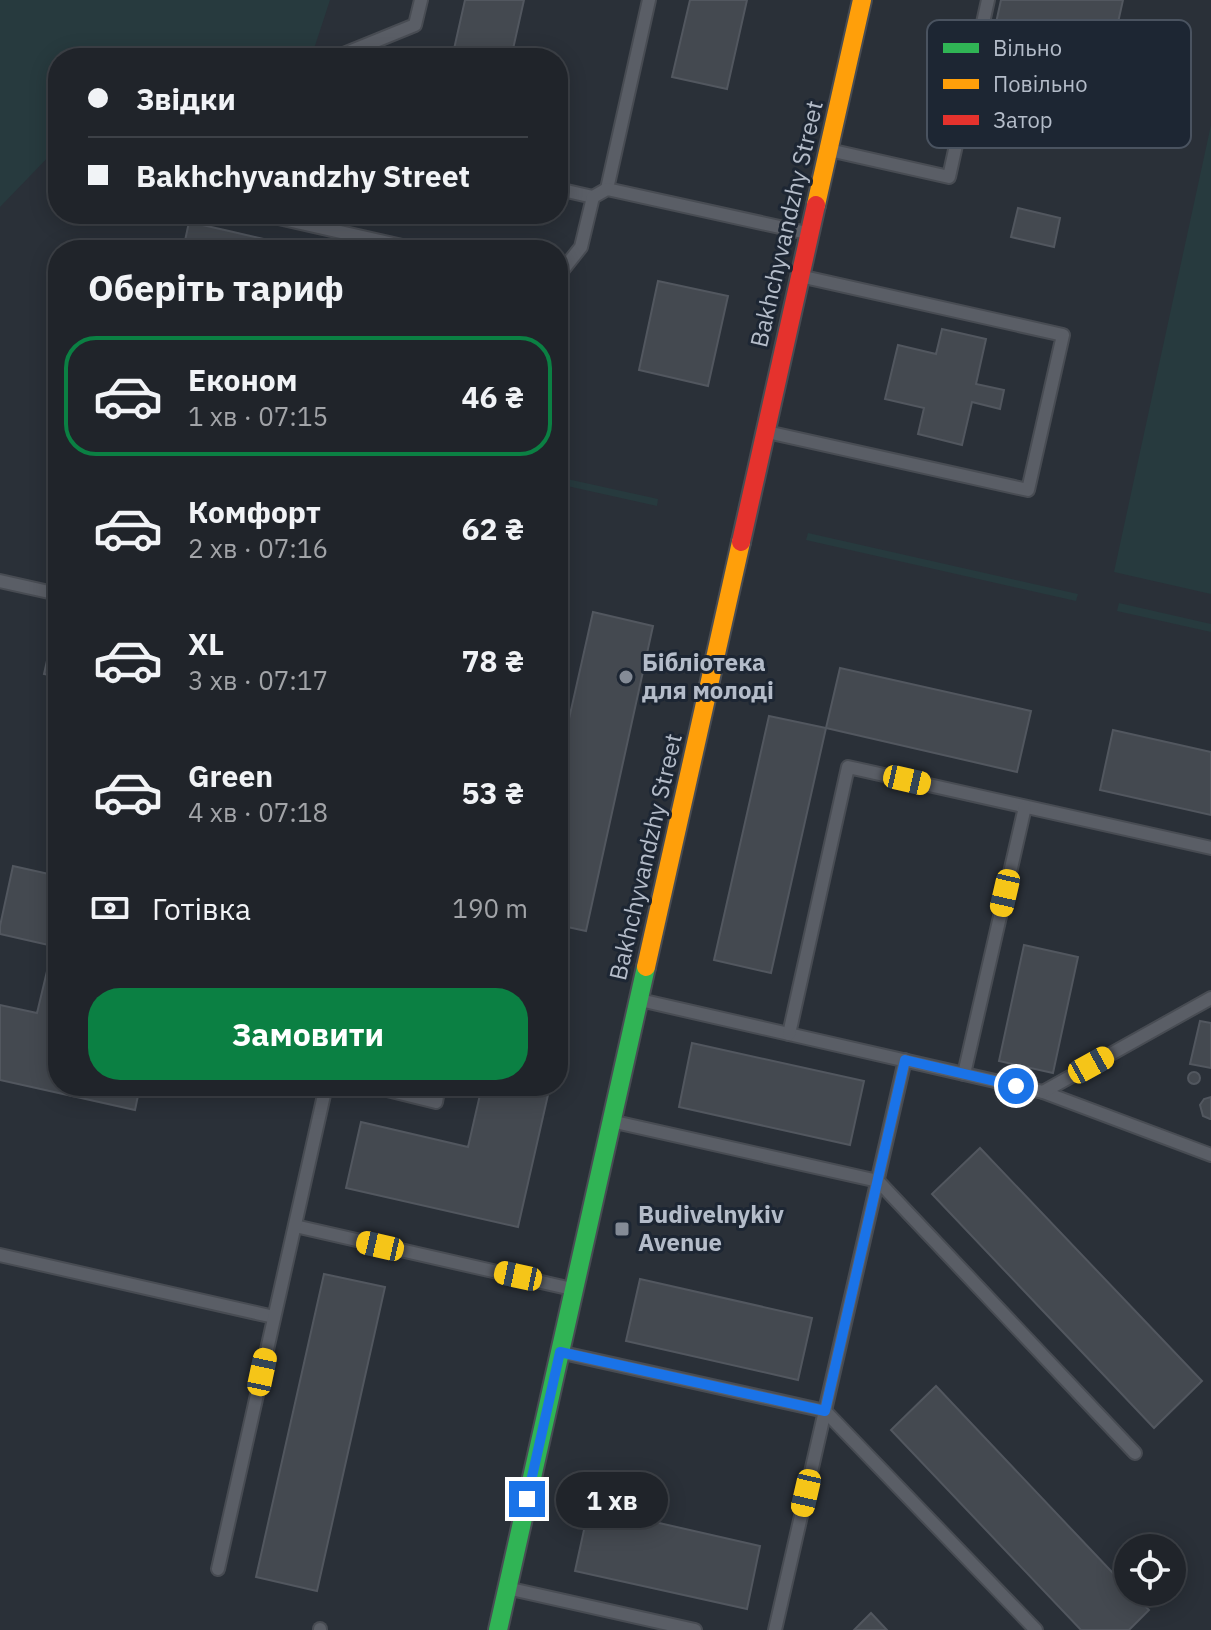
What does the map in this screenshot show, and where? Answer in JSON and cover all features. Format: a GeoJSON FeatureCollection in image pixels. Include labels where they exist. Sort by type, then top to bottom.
{"type":"FeatureCollection","features":[{"type":"Feature","properties":{"kind":"street","name":"Bakhchyvandzhy Street"},"geometry":{"type":"LineString","coordinates":[[498,1630],[862,0]]}},
{"type":"Feature","properties":{"kind":"lane"},"geometry":{"type":"LineString","coordinates":[[359,48],[415,25],[421,0]]}},
{"type":"Feature","properties":{"kind":"lane"},"geometry":{"type":"LineString","coordinates":[[607,189],[649,0]]}},
{"type":"Feature","properties":{"kind":"lane"},"geometry":{"type":"LineString","coordinates":[[984,20],[988,0]]}},
{"type":"Feature","properties":{"kind":"lane"},"geometry":{"type":"LineString","coordinates":[[828,150],[949,177],[955,148]]}},
{"type":"Feature","properties":{"kind":"lane"},"geometry":{"type":"LineString","coordinates":[[568,191],[593,197],[607,189],[810,234]]}},
{"type":"Feature","properties":{"kind":"lane"},"geometry":{"type":"LineString","coordinates":[[568,263],[581,247],[593,197]]}},
{"type":"Feature","properties":{"kind":"lane"},"geometry":{"type":"LineString","coordinates":[[305,224],[376,240]]}},
{"type":"Feature","properties":{"kind":"lane"},"geometry":{"type":"LineString","coordinates":[[765,432],[1028,490],[1032,475],[1063,335],[800,276]]}},
{"type":"Feature","properties":{"kind":"lane"},"geometry":{"type":"LineString","coordinates":[[0,581],[48,592]]}},
{"type":"Feature","properties":{"kind":"lane"},"geometry":{"type":"LineString","coordinates":[[789,1034],[848,767],[1211,848]]}},
{"type":"Feature","properties":{"kind":"lane"},"geometry":{"type":"LineString","coordinates":[[964,1074],[1025,807]]}},
{"type":"Feature","properties":{"kind":"lane"},"geometry":{"type":"LineString","coordinates":[[1043,1092],[1211,998]]}},
{"type":"Feature","properties":{"kind":"lane"},"geometry":{"type":"LineString","coordinates":[[639,1000],[1043,1092],[1211,1155]]}},
{"type":"Feature","properties":{"kind":"lane"},"geometry":{"type":"LineString","coordinates":[[775,1630],[905,1060]]}},
{"type":"Feature","properties":{"kind":"lane"},"geometry":{"type":"LineString","coordinates":[[218,1569],[324,1096]]}},
{"type":"Feature","properties":{"kind":"lane"},"geometry":{"type":"LineString","coordinates":[[412,1096],[436,1102],[437,1096]]}},
{"type":"Feature","properties":{"kind":"lane"},"geometry":{"type":"LineString","coordinates":[[612,1121],[878,1181],[1135,1453]]}},
{"type":"Feature","properties":{"kind":"lane"},"geometry":{"type":"LineString","coordinates":[[295,1226],[574,1289]]}},
{"type":"Feature","properties":{"kind":"lane"},"geometry":{"type":"LineString","coordinates":[[0,1255],[274,1317]]}},
{"type":"Feature","properties":{"kind":"lane"},"geometry":{"type":"LineString","coordinates":[[560,1352],[825,1411],[1036,1630]]}},
{"type":"Feature","properties":{"kind":"lane"},"geometry":{"type":"LineString","coordinates":[[508,1588],[649,1625],[695,1630]]}},
{"type":"Feature","properties":{"kind":"green space"},"geometry":{"type":"Polygon","coordinates":[[[0,0],[330,0],[314,48],[48,48],[48,157],[0,207],[0,0]]]}},
{"type":"Feature","properties":{"kind":"green space"},"geometry":{"type":"Polygon","coordinates":[[[1211,125],[1211,594],[1114,572],[1211,125]]]}},
{"type":"Feature","properties":{"kind":"green space"},"geometry":{"type":"Polygon","coordinates":[[[568,479],[658,499],[657,506],[568,486],[568,479]]]}},
{"type":"Feature","properties":{"kind":"green space"},"geometry":{"type":"Polygon","coordinates":[[[808,533],[1078,594],[1076,601],[806,540],[808,533]]]}},
{"type":"Feature","properties":{"kind":"green space"},"geometry":{"type":"Polygon","coordinates":[[[1119,603],[1211,624],[1211,632],[1117,611],[1119,603]]]}},
{"type":"Feature","properties":{"kind":"building"},"geometry":{"type":"Polygon","coordinates":[[[465,0],[524,0],[513,48],[454,48],[465,0]]]}},
{"type":"Feature","properties":{"kind":"building"},"geometry":{"type":"Polygon","coordinates":[[[690,0],[747,0],[727,89],[672,77],[690,0]]]}},
{"type":"Feature","properties":{"kind":"building"},"geometry":{"type":"Polygon","coordinates":[[[1001,0],[1123,0],[1119,20],[997,20],[1001,0]]]}},
{"type":"Feature","properties":{"kind":"building"},"geometry":{"type":"Polygon","coordinates":[[[1018,208],[1060,218],[1054,247],[1011,237],[1018,208]]]}},
{"type":"Feature","properties":{"kind":"building"},"geometry":{"type":"Polygon","coordinates":[[[189,224],[198,224],[268,240],[185,240],[189,224]]]}},
{"type":"Feature","properties":{"kind":"building"},"geometry":{"type":"Polygon","coordinates":[[[658,281],[728,296],[708,386],[639,370],[658,281]]]}},
{"type":"Feature","properties":{"kind":"building"},"geometry":{"type":"Polygon","coordinates":[[[942,329],[986,339],[976,384],[1004,390],[1000,409],[972,402],[962,445],[918,434],[924,408],[885,399],[898,345],[936,354],[942,329]]]}},
{"type":"Feature","properties":{"kind":"building"},"geometry":{"type":"Polygon","coordinates":[[[593,612],[653,626],[586,931],[568,927],[568,723],[593,612]]]}},
{"type":"Feature","properties":{"kind":"building"},"geometry":{"type":"Polygon","coordinates":[[[840,668],[1031,711],[1017,772],[826,728],[840,668]]]}},
{"type":"Feature","properties":{"kind":"building"},"geometry":{"type":"Polygon","coordinates":[[[769,716],[826,728],[771,973],[714,960],[769,716]]]}},
{"type":"Feature","properties":{"kind":"building"},"geometry":{"type":"Polygon","coordinates":[[[1113,730],[1211,752],[1211,815],[1100,790],[1113,730]]]}},
{"type":"Feature","properties":{"kind":"building"},"geometry":{"type":"Polygon","coordinates":[[[13,866],[48,874],[48,945],[0,934],[13,866]]]}},
{"type":"Feature","properties":{"kind":"building"},"geometry":{"type":"Polygon","coordinates":[[[1024,945],[1078,957],[1053,1073],[999,1061],[1024,945]]]}},
{"type":"Feature","properties":{"kind":"building"},"geometry":{"type":"Polygon","coordinates":[[[48,967],[48,1091],[0,1080],[0,1005],[37,1013],[48,967]]]}},
{"type":"Feature","properties":{"kind":"building"},"geometry":{"type":"Polygon","coordinates":[[[1200,1021],[1211,1023],[1211,1068],[1190,1064],[1200,1021]]]}},
{"type":"Feature","properties":{"kind":"building"},"geometry":{"type":"Polygon","coordinates":[[[692,1043],[864,1081],[850,1145],[679,1107],[692,1043]]]}},
{"type":"Feature","properties":{"kind":"building"},"geometry":{"type":"Polygon","coordinates":[[[1194,1072],[1200,1078],[1194,1084],[1188,1078],[1194,1072]]]}},
{"type":"Feature","properties":{"kind":"building"},"geometry":{"type":"Polygon","coordinates":[[[72,1096],[138,1096],[135,1110],[72,1096]]]}},
{"type":"Feature","properties":{"kind":"building"},"geometry":{"type":"Polygon","coordinates":[[[480,1096],[548,1096],[518,1227],[346,1188],[361,1122],[468,1147],[480,1096]]]}},
{"type":"Feature","properties":{"kind":"building"},"geometry":{"type":"Polygon","coordinates":[[[1211,1097],[1210,1119],[1203,1116],[1200,1105],[1204,1099],[1211,1097]]]}},
{"type":"Feature","properties":{"kind":"building"},"geometry":{"type":"Polygon","coordinates":[[[980,1148],[1202,1381],[1154,1428],[932,1194],[980,1148]]]}},
{"type":"Feature","properties":{"kind":"building"},"geometry":{"type":"Polygon","coordinates":[[[324,1274],[385,1287],[317,1591],[256,1577],[324,1274]]]}},
{"type":"Feature","properties":{"kind":"building"},"geometry":{"type":"Polygon","coordinates":[[[640,1279],[812,1318],[798,1380],[626,1341],[640,1279]]]}},
{"type":"Feature","properties":{"kind":"building"},"geometry":{"type":"Polygon","coordinates":[[[936,1386],[1114,1574],[1114,1606],[1145,1606],[1149,1610],[1129,1630],[1081,1630],[891,1430],[936,1386]]]}},
{"type":"Feature","properties":{"kind":"building"},"geometry":{"type":"Polygon","coordinates":[[[589,1507],[760,1546],[747,1609],[575,1571],[589,1507]]]}},
{"type":"Feature","properties":{"kind":"building"},"geometry":{"type":"Polygon","coordinates":[[[871,1613],[887,1630],[854,1630],[871,1613]]]}},
{"type":"Feature","properties":{"kind":"traffic: fast"},"geometry":{"type":"LineString","coordinates":[[498,1630],[646,967]]}},
{"type":"Feature","properties":{"kind":"traffic: slow"},"geometry":{"type":"LineString","coordinates":[[816,205],[862,0]]}},
{"type":"Feature","properties":{"kind":"traffic: slow"},"geometry":{"type":"LineString","coordinates":[[646,967],[741,542]]}},
{"type":"Feature","properties":{"kind":"traffic: jam"},"geometry":{"type":"LineString","coordinates":[[741,542],[816,205]]}},
{"type":"Feature","properties":{"kind":"place","name":"Бібліотека для молоді"},"geometry":{"type":"Point","coordinates":[626,677]}},
{"type":"Feature","properties":{"kind":"place","name":"Budivelnykiv Avenue"},"geometry":{"type":"Point","coordinates":[622,1229]}},
{"type":"Feature","properties":{"kind":"route"},"geometry":{"type":"LineString","coordinates":[[527,1499],[560,1352],[825,1411],[905,1060],[1016,1086]]}}]}
